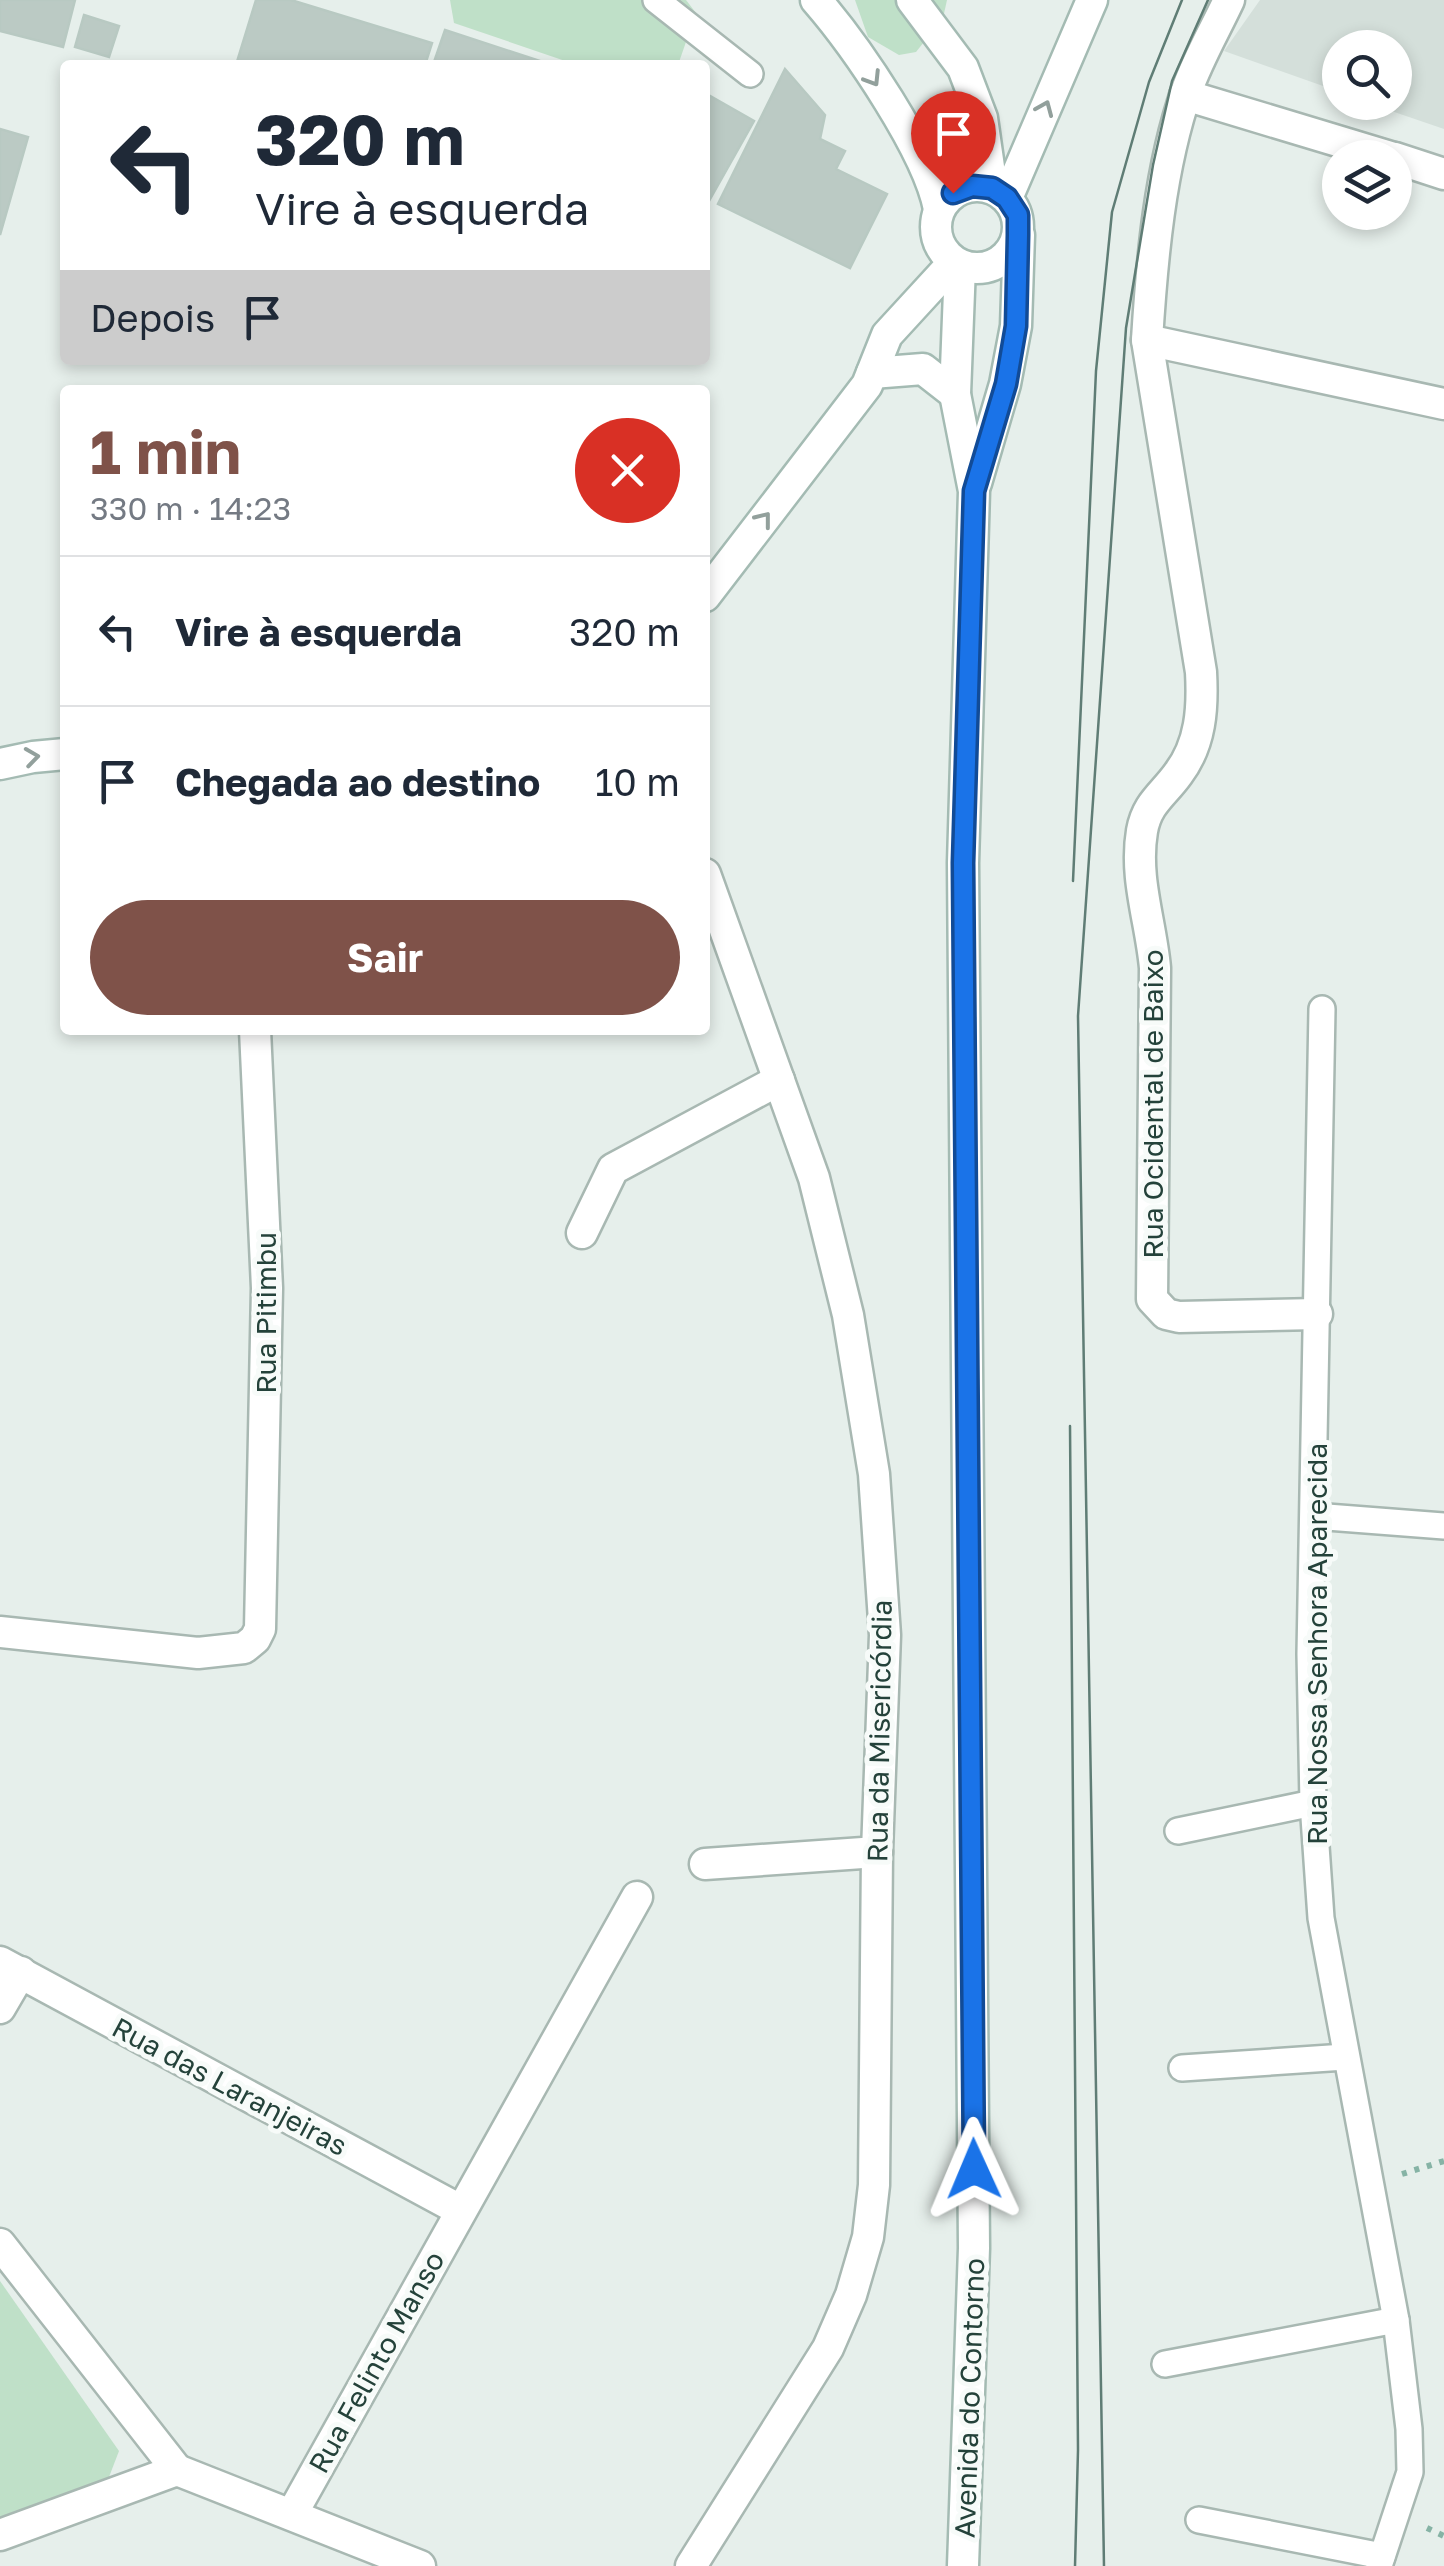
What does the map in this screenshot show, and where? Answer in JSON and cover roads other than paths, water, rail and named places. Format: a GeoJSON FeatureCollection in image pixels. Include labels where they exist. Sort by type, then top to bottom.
{"type":"FeatureCollection","features":[{"type":"Feature","properties":{"kind":"street"},"geometry":{"type":"LineString","coordinates":[[816,0],[865,64],[899,120],[934,185],[939,209]]}},
{"type":"Feature","properties":{"kind":"street"},"geometry":{"type":"LineString","coordinates":[[912,0],[963,68],[982,118],[1000,193],[1018,215],[1018,235],[1011,252],[996,265],[979,269],[957,264],[940,248],[934,228],[939,209],[953,193],[972,186],[1000,193]]}},
{"type":"Feature","properties":{"kind":"street"},"geometry":{"type":"LineString","coordinates":[[1000,193],[1092,0]]}},
{"type":"Feature","properties":{"kind":"street"},"geometry":{"type":"LineString","coordinates":[[1229,0],[1190,84],[1164,188],[1152,266],[1147,340],[1444,404]]}},
{"type":"Feature","properties":{"kind":"street"},"geometry":{"type":"LineString","coordinates":[[1190,84],[1345,140]]}},
{"type":"Feature","properties":{"kind":"street"},"geometry":{"type":"LineString","coordinates":[[1412,164],[1444,174]]}},
{"type":"Feature","properties":{"kind":"street","name":"Avenida do Contorno"},"geometry":{"type":"LineString","coordinates":[[974,491],[1006,384],[1016,326],[1018,235]]}},
{"type":"Feature","properties":{"kind":"street"},"geometry":{"type":"LineString","coordinates":[[710,590],[868,385],[887,335],[957,264]]}},
{"type":"Feature","properties":{"kind":"street","name":"Avenida do Contorno"},"geometry":{"type":"LineString","coordinates":[[957,264],[955,394],[974,491],[963,863],[974,2248],[963,2566]]}},
{"type":"Feature","properties":{"kind":"street","name":"Rua Ocidental de Baixo"},"geometry":{"type":"LineString","coordinates":[[1147,340],[1204,708],[1194,747],[1178,774],[1154,798],[1142,830],[1142,893],[1152,931],[1155,968],[1152,1299],[1166,1314],[1179,1317],[1317,1314]]}},
{"type":"Feature","properties":{"kind":"street"},"geometry":{"type":"LineString","coordinates":[[872,373],[923,368],[955,394]]}},
{"type":"Feature","properties":{"kind":"street"},"geometry":{"type":"LineString","coordinates":[[0,764],[60,755]]}},
{"type":"Feature","properties":{"kind":"street","name":"Rua da Misericórdia"},"geometry":{"type":"LineString","coordinates":[[691,2566],[828,2348],[851,2296],[868,2237],[874,2186],[877,1852],[885,1635],[874,1474],[848,1315],[814,1178],[710,888]]}},
{"type":"Feature","properties":{"kind":"street","name":"Rua Pitimbu"},"geometry":{"type":"LineString","coordinates":[[0,1632],[198,1653],[244,1648],[260,1629],[266,1288],[256,1035]]}},
{"type":"Feature","properties":{"kind":"street"},"geometry":{"type":"LineString","coordinates":[[582,1233],[613,1169],[780,1080]]}},
{"type":"Feature","properties":{"kind":"street"},"geometry":{"type":"LineString","coordinates":[[705,1864],[877,1852]]}},
{"type":"Feature","properties":{"kind":"street","name":"Rua Felinto Manso"},"geometry":{"type":"LineString","coordinates":[[292,2514],[637,1897]]}},
{"type":"Feature","properties":{"kind":"street"},"geometry":{"type":"LineString","coordinates":[[0,2008],[10,1967]]}},
{"type":"Feature","properties":{"kind":"street","name":"Rua das Laranjeiras"},"geometry":{"type":"LineString","coordinates":[[10,1967],[460,2210]]}},
{"type":"Feature","properties":{"kind":"street"},"geometry":{"type":"LineString","coordinates":[[0,2244],[177,2470],[420,2566]]}},
{"type":"Feature","properties":{"kind":"street"},"geometry":{"type":"LineString","coordinates":[[0,2535],[177,2470]]}},
{"type":"Feature","properties":{"kind":"lane"},"geometry":{"type":"LineString","coordinates":[[656,0],[750,74]]}},
{"type":"Feature","properties":{"kind":"lane","name":"Rua Nossa Senhora Aparecida"},"geometry":{"type":"LineString","coordinates":[[1322,1008],[1310,1654],[1313,1803],[1321,1918],[1396,2320],[1411,2458],[1380,2561]]}},
{"type":"Feature","properties":{"kind":"lane"},"geometry":{"type":"LineString","coordinates":[[1314,1516],[1444,1526]]}},
{"type":"Feature","properties":{"kind":"lane"},"geometry":{"type":"LineString","coordinates":[[1178,1831],[1313,1803]]}},
{"type":"Feature","properties":{"kind":"lane"},"geometry":{"type":"LineString","coordinates":[[1182,2068],[1345,2057]]}},
{"type":"Feature","properties":{"kind":"lane"},"geometry":{"type":"LineString","coordinates":[[1165,2364],[1396,2320]]}},
{"type":"Feature","properties":{"kind":"lane"},"geometry":{"type":"LineString","coordinates":[[1198,2520],[1380,2561]]}},
{"type":"Feature","properties":{"kind":"tram line"},"geometry":{"type":"LineString","coordinates":[[1073,881],[1096,371],[1112,212],[1149,82],[1182,0]]}},
{"type":"Feature","properties":{"kind":"tram line"},"geometry":{"type":"LineString","coordinates":[[1104,2566],[1078,1016],[1126,328],[1153,165],[1172,81],[1208,0]]}},
{"type":"Feature","properties":{"kind":"tram line"},"geometry":{"type":"LineString","coordinates":[[1070,1426],[1078,2450],[1075,2566]]}}]}
